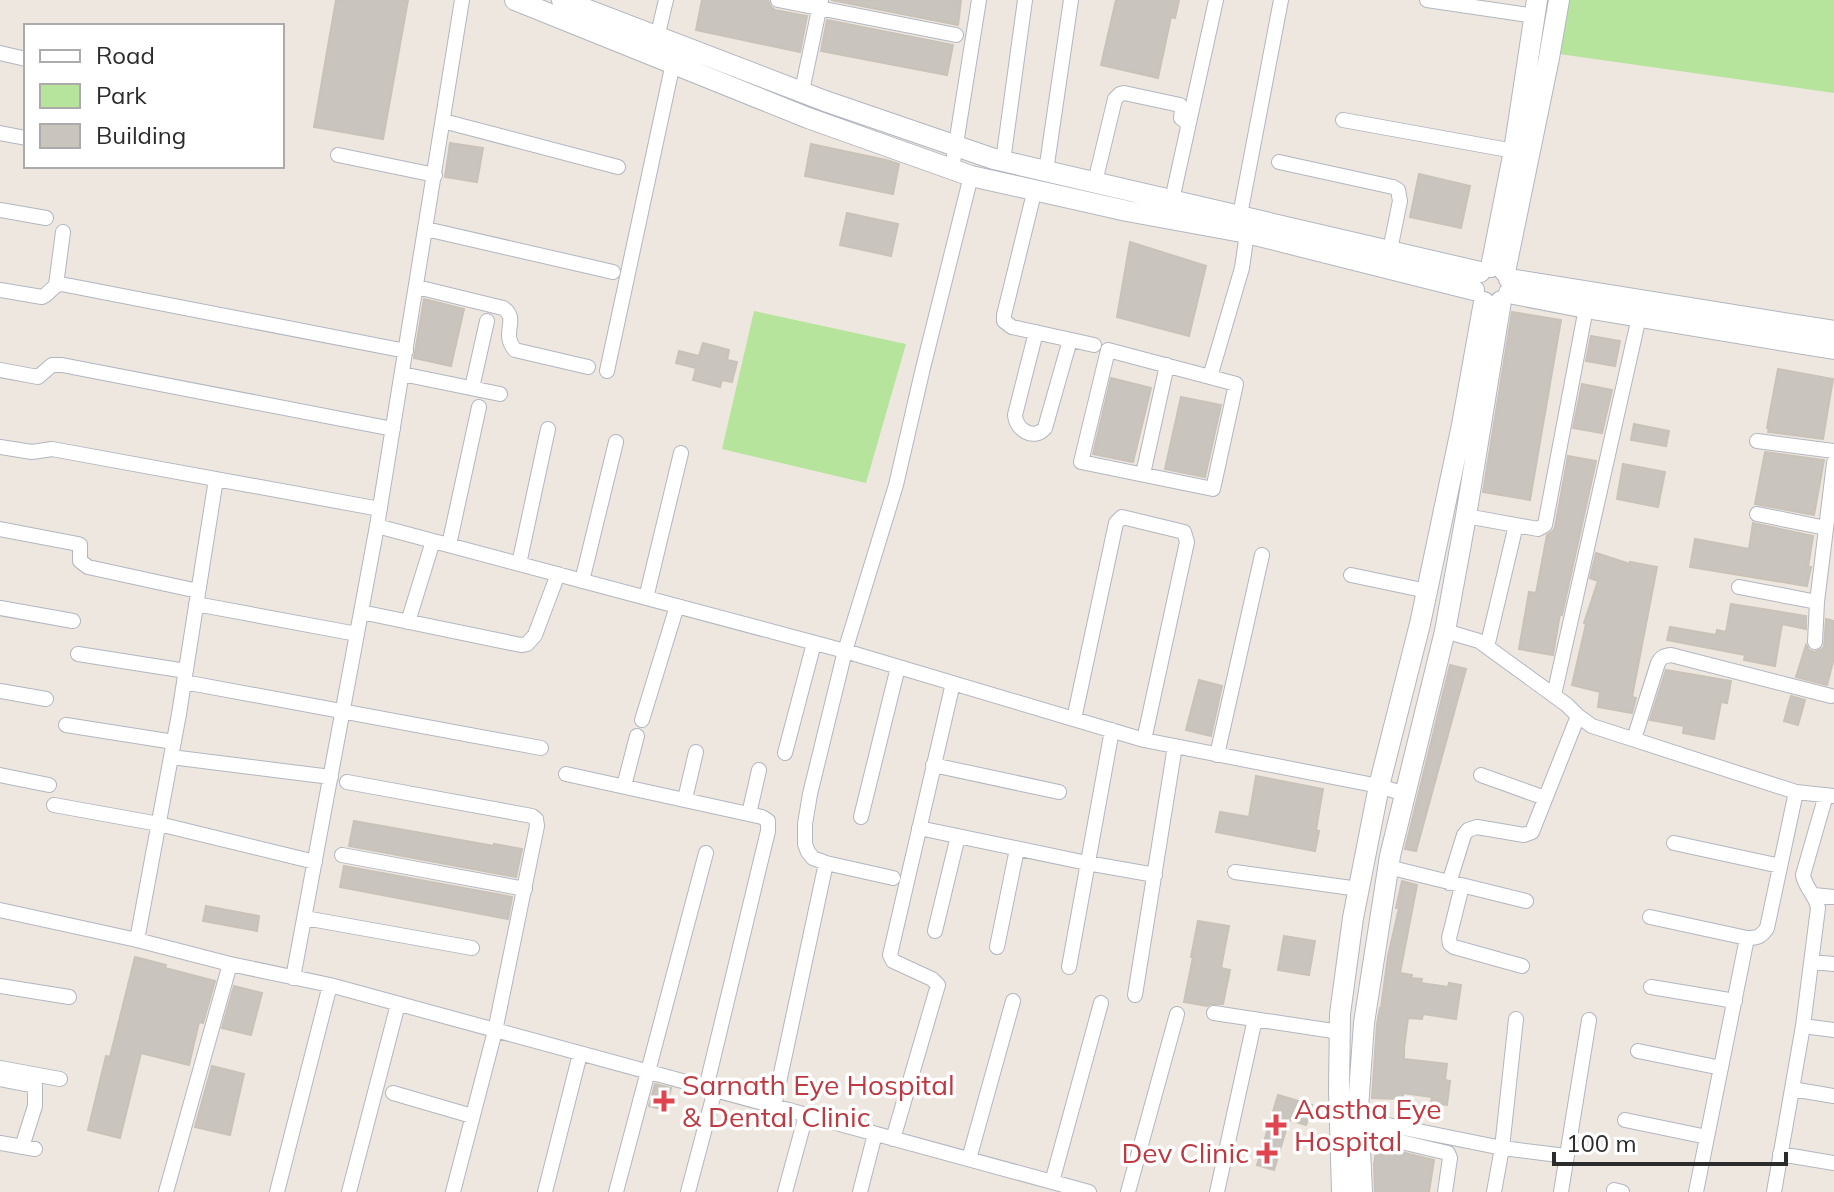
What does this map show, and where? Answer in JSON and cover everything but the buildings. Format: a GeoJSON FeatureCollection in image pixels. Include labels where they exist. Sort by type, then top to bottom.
{"type":"FeatureCollection","features":[{"type":"Feature","properties":{"kind":"street"},"geometry":{"type":"LineString","coordinates":[[293,978],[380,509],[462,0]]}},
{"type":"Feature","properties":{"kind":"street"},"geometry":{"type":"LineString","coordinates":[[515,0],[802,91],[1003,161],[1172,200],[1243,224],[1586,308],[1834,349]]}},
{"type":"Feature","properties":{"kind":"street"},"geometry":{"type":"LineString","coordinates":[[562,0],[656,45],[673,63],[808,118],[962,172],[1127,211],[1243,224],[1390,250],[1494,284],[1834,331]]}},
{"type":"Feature","properties":{"kind":"street"},"geometry":{"type":"LineString","coordinates":[[656,45],[666,0]]}},
{"type":"Feature","properties":{"kind":"street"},"geometry":{"type":"LineString","coordinates":[[778,0],[820,4],[956,35]]}},
{"type":"Feature","properties":{"kind":"street"},"geometry":{"type":"LineString","coordinates":[[893,878],[813,858],[805,844],[805,824],[845,651],[896,485],[927,352],[962,172],[956,146],[979,0]]}},
{"type":"Feature","properties":{"kind":"street"},"geometry":{"type":"LineString","coordinates":[[1003,161],[1025,0]]}},
{"type":"Feature","properties":{"kind":"street"},"geometry":{"type":"LineString","coordinates":[[1046,171],[1071,0]]}},
{"type":"Feature","properties":{"kind":"street"},"geometry":{"type":"LineString","coordinates":[[1172,200],[1216,0]]}},
{"type":"Feature","properties":{"kind":"street"},"geometry":{"type":"LineString","coordinates":[[1210,377],[1242,268],[1243,224],[1281,0]]}},
{"type":"Feature","properties":{"kind":"street"},"geometry":{"type":"LineString","coordinates":[[1362,1192],[1359,1126],[1364,1023],[1388,867],[1445,631],[1466,516],[1494,284],[1536,8],[1427,0]]}},
{"type":"Feature","properties":{"kind":"street"},"geometry":{"type":"LineString","coordinates":[[1342,1192],[1340,1014],[1359,889],[1379,786],[1417,639],[1494,284],[1549,58],[1559,0]]}},
{"type":"Feature","properties":{"kind":"street"},"geometry":{"type":"LineString","coordinates":[[802,91],[820,4]]}},
{"type":"Feature","properties":{"kind":"street"},"geometry":{"type":"LineString","coordinates":[[0,53],[24,59]]}},
{"type":"Feature","properties":{"kind":"street"},"geometry":{"type":"LineString","coordinates":[[607,371],[673,63]]}},
{"type":"Feature","properties":{"kind":"street"},"geometry":{"type":"LineString","coordinates":[[1095,182],[1115,99],[1120,94],[1180,105],[1182,120],[1188,123]]}},
{"type":"Feature","properties":{"kind":"street"},"geometry":{"type":"LineString","coordinates":[[1343,120],[1514,151]]}},
{"type":"Feature","properties":{"kind":"street"},"geometry":{"type":"LineString","coordinates":[[443,121],[618,167]]}},
{"type":"Feature","properties":{"kind":"street"},"geometry":{"type":"LineString","coordinates":[[0,133],[24,138]]}},
{"type":"Feature","properties":{"kind":"street"},"geometry":{"type":"LineString","coordinates":[[338,155],[435,175]]}},
{"type":"Feature","properties":{"kind":"street"},"geometry":{"type":"LineString","coordinates":[[1279,162],[1398,190],[1400,201],[1390,250]]}},
{"type":"Feature","properties":{"kind":"street"},"geometry":{"type":"LineString","coordinates":[[1035,189],[1004,321],[1008,325],[1094,345]]}},
{"type":"Feature","properties":{"kind":"street"},"geometry":{"type":"LineString","coordinates":[[0,210],[46,218]]}},
{"type":"Feature","properties":{"kind":"street"},"geometry":{"type":"LineString","coordinates":[[426,229],[613,272]]}},
{"type":"Feature","properties":{"kind":"street"},"geometry":{"type":"LineString","coordinates":[[56,285],[63,232]]}},
{"type":"Feature","properties":{"kind":"street"},"geometry":{"type":"LineString","coordinates":[[0,290],[42,297],[61,284],[406,351]]}},
{"type":"Feature","properties":{"kind":"street"},"geometry":{"type":"LineString","coordinates":[[417,287],[503,308],[510,316],[508,338],[515,350],[588,367]]}},
{"type":"Feature","properties":{"kind":"street"},"geometry":{"type":"LineString","coordinates":[[1466,516],[1538,529],[1545,525],[1586,308]]}},
{"type":"Feature","properties":{"kind":"street"},"geometry":{"type":"LineString","coordinates":[[1554,695],[1639,317]]}},
{"type":"Feature","properties":{"kind":"street"},"geometry":{"type":"LineString","coordinates":[[472,388],[487,321]]}},
{"type":"Feature","properties":{"kind":"street"},"geometry":{"type":"LineString","coordinates":[[1036,332],[1015,420],[1023,430],[1037,434],[1045,428],[1070,340]]}},
{"type":"Feature","properties":{"kind":"street"},"geometry":{"type":"LineString","coordinates":[[1108,350],[1210,377],[1236,384],[1213,489],[1081,462],[1108,350]]}},
{"type":"Feature","properties":{"kind":"street"},"geometry":{"type":"LineString","coordinates":[[0,370],[38,377],[52,365],[62,365],[393,429]]}},
{"type":"Feature","properties":{"kind":"street"},"geometry":{"type":"LineString","coordinates":[[1143,474],[1167,365]]}},
{"type":"Feature","properties":{"kind":"street"},"geometry":{"type":"LineString","coordinates":[[402,374],[500,394]]}},
{"type":"Feature","properties":{"kind":"street"},"geometry":{"type":"LineString","coordinates":[[449,545],[479,407]]}},
{"type":"Feature","properties":{"kind":"street"},"geometry":{"type":"LineString","coordinates":[[519,564],[548,429]]}},
{"type":"Feature","properties":{"kind":"street"},"geometry":{"type":"LineString","coordinates":[[1757,441],[1834,451]]}},
{"type":"Feature","properties":{"kind":"street"},"geometry":{"type":"LineString","coordinates":[[582,581],[616,442]]}},
{"type":"Feature","properties":{"kind":"street"},"geometry":{"type":"LineString","coordinates":[[0,447],[32,452],[52,449],[380,509]]}},
{"type":"Feature","properties":{"kind":"street"},"geometry":{"type":"LineString","coordinates":[[646,598],[681,453]]}},
{"type":"Feature","properties":{"kind":"street"},"geometry":{"type":"LineString","coordinates":[[1815,642],[1834,463]]}},
{"type":"Feature","properties":{"kind":"street"},"geometry":{"type":"LineString","coordinates":[[137,940],[185,677],[216,479]]}},
{"type":"Feature","properties":{"kind":"street"},"geometry":{"type":"LineString","coordinates":[[1757,514],[1826,528]]}},
{"type":"Feature","properties":{"kind":"street"},"geometry":{"type":"LineString","coordinates":[[1074,719],[1116,523],[1122,517],[1184,532],[1187,542],[1144,740]]}},
{"type":"Feature","properties":{"kind":"street"},"geometry":{"type":"LineString","coordinates":[[1487,647],[1516,525]]}},
{"type":"Feature","properties":{"kind":"street"},"geometry":{"type":"LineString","coordinates":[[377,526],[845,651],[1144,740],[1379,786],[1405,794]]}},
{"type":"Feature","properties":{"kind":"street"},"geometry":{"type":"LineString","coordinates":[[0,529],[78,544],[80,561],[88,567],[197,598],[357,634]]}},
{"type":"Feature","properties":{"kind":"street"},"geometry":{"type":"LineString","coordinates":[[408,622],[433,541]]}},
{"type":"Feature","properties":{"kind":"street"},"geometry":{"type":"LineString","coordinates":[[1217,755],[1262,555]]}},
{"type":"Feature","properties":{"kind":"street"},"geometry":{"type":"LineString","coordinates":[[361,612],[527,644],[535,635],[558,574]]}},
{"type":"Feature","properties":{"kind":"street"},"geometry":{"type":"LineString","coordinates":[[1351,575],[1427,591]]}},
{"type":"Feature","properties":{"kind":"street"},"geometry":{"type":"LineString","coordinates":[[1739,587],[1817,602]]}},
{"type":"Feature","properties":{"kind":"street"},"geometry":{"type":"LineString","coordinates":[[642,720],[677,606]]}},
{"type":"Feature","properties":{"kind":"street"},"geometry":{"type":"LineString","coordinates":[[0,608],[73,621]]}},
{"type":"Feature","properties":{"kind":"street"},"geometry":{"type":"LineString","coordinates":[[1445,631],[1479,641],[1592,726],[1796,792],[1830,796],[1803,875],[1818,908],[1803,1026],[1774,1192]]}},
{"type":"Feature","properties":{"kind":"street"},"geometry":{"type":"LineString","coordinates":[[785,753],[814,643]]}},
{"type":"Feature","properties":{"kind":"street"},"geometry":{"type":"LineString","coordinates":[[78,654],[343,711],[541,748]]}},
{"type":"Feature","properties":{"kind":"street"},"geometry":{"type":"LineString","coordinates":[[1634,739],[1658,663],[1666,656],[1831,696]]}},
{"type":"Feature","properties":{"kind":"street"},"geometry":{"type":"LineString","coordinates":[[861,817],[898,667]]}},
{"type":"Feature","properties":{"kind":"street"},"geometry":{"type":"LineString","coordinates":[[893,1139],[938,985],[890,959],[953,683]]}},
{"type":"Feature","properties":{"kind":"street"},"geometry":{"type":"LineString","coordinates":[[0,691],[46,699]]}},
{"type":"Feature","properties":{"kind":"street"},"geometry":{"type":"LineString","coordinates":[[1522,966],[1450,944],[1464,835],[1477,827],[1528,835],[1532,832],[1578,716]]}},
{"type":"Feature","properties":{"kind":"street"},"geometry":{"type":"LineString","coordinates":[[66,725],[172,749],[331,777]]}},
{"type":"Feature","properties":{"kind":"street"},"geometry":{"type":"LineString","coordinates":[[1069,967],[1112,730]]}},
{"type":"Feature","properties":{"kind":"street"},"geometry":{"type":"LineString","coordinates":[[624,786],[637,736]]}},
{"type":"Feature","properties":{"kind":"street"},"geometry":{"type":"LineString","coordinates":[[1135,995],[1175,746]]}},
{"type":"Feature","properties":{"kind":"street"},"geometry":{"type":"LineString","coordinates":[[685,799],[696,752]]}},
{"type":"Feature","properties":{"kind":"street"},"geometry":{"type":"LineString","coordinates":[[933,765],[1059,792]]}},
{"type":"Feature","properties":{"kind":"street"},"geometry":{"type":"LineString","coordinates":[[749,814],[759,770]]}},
{"type":"Feature","properties":{"kind":"street"},"geometry":{"type":"LineString","coordinates":[[566,774],[685,799],[768,821],[688,1192]]}},
{"type":"Feature","properties":{"kind":"street"},"geometry":{"type":"LineString","coordinates":[[0,775],[49,785]]}},
{"type":"Feature","properties":{"kind":"street"},"geometry":{"type":"LineString","coordinates":[[1481,775],[1545,798]]}},
{"type":"Feature","properties":{"kind":"street"},"geometry":{"type":"LineString","coordinates":[[347,782],[536,819],[525,889],[495,1031],[453,1192]]}},
{"type":"Feature","properties":{"kind":"street"},"geometry":{"type":"LineString","coordinates":[[1650,917],[1747,938],[1763,935],[1796,792]]}},
{"type":"Feature","properties":{"kind":"street"},"geometry":{"type":"LineString","coordinates":[[54,805],[159,824],[315,862]]}},
{"type":"Feature","properties":{"kind":"street"},"geometry":{"type":"LineString","coordinates":[[919,828],[1155,875]]}},
{"type":"Feature","properties":{"kind":"street"},"geometry":{"type":"LineString","coordinates":[[935,931],[958,836]]}},
{"type":"Feature","properties":{"kind":"street"},"geometry":{"type":"LineString","coordinates":[[1674,843],[1780,866]]}},
{"type":"Feature","properties":{"kind":"street"},"geometry":{"type":"LineString","coordinates":[[997,947],[1017,849]]}},
{"type":"Feature","properties":{"kind":"street"},"geometry":{"type":"LineString","coordinates":[[616,1192],[706,853]]}},
{"type":"Feature","properties":{"kind":"street"},"geometry":{"type":"LineString","coordinates":[[342,855],[525,889]]}},
{"type":"Feature","properties":{"kind":"street"},"geometry":{"type":"LineString","coordinates":[[774,1106],[826,863]]}},
{"type":"Feature","properties":{"kind":"street"},"geometry":{"type":"LineString","coordinates":[[1388,867],[1526,901]]}},
{"type":"Feature","properties":{"kind":"street"},"geometry":{"type":"LineString","coordinates":[[1235,872],[1359,889]]}},
{"type":"Feature","properties":{"kind":"street"},"geometry":{"type":"LineString","coordinates":[[1814,895],[1834,897]]}},
{"type":"Feature","properties":{"kind":"street"},"geometry":{"type":"LineString","coordinates":[[0,910],[330,985],[1089,1192]]}},
{"type":"Feature","properties":{"kind":"street"},"geometry":{"type":"LineString","coordinates":[[305,918],[472,948]]}},
{"type":"Feature","properties":{"kind":"street"},"geometry":{"type":"LineString","coordinates":[[1696,1192],[1747,938]]}},
{"type":"Feature","properties":{"kind":"street"},"geometry":{"type":"LineString","coordinates":[[1812,962],[1834,964]]}},
{"type":"Feature","properties":{"kind":"street"},"geometry":{"type":"LineString","coordinates":[[166,1192],[230,964]]}},
{"type":"Feature","properties":{"kind":"street"},"geometry":{"type":"LineString","coordinates":[[277,1192],[330,985]]}},
{"type":"Feature","properties":{"kind":"street"},"geometry":{"type":"LineString","coordinates":[[0,986],[69,997]]}},
{"type":"Feature","properties":{"kind":"street"},"geometry":{"type":"LineString","coordinates":[[1651,987],[1735,1001]]}},
{"type":"Feature","properties":{"kind":"street"},"geometry":{"type":"LineString","coordinates":[[969,1159],[1013,1001]]}},
{"type":"Feature","properties":{"kind":"street"},"geometry":{"type":"LineString","coordinates":[[1052,1182],[1101,1003]]}},
{"type":"Feature","properties":{"kind":"street"},"geometry":{"type":"LineString","coordinates":[[349,1192],[398,1004]]}},
{"type":"Feature","properties":{"kind":"street"},"geometry":{"type":"LineString","coordinates":[[1214,1013],[1340,1032]]}},
{"type":"Feature","properties":{"kind":"street"},"geometry":{"type":"LineString","coordinates":[[1128,1192],[1177,1014]]}},
{"type":"Feature","properties":{"kind":"street"},"geometry":{"type":"LineString","coordinates":[[1217,1192],[1255,1019]]}},
{"type":"Feature","properties":{"kind":"street"},"geometry":{"type":"LineString","coordinates":[[1494,1192],[1516,1019]]}},
{"type":"Feature","properties":{"kind":"street"},"geometry":{"type":"LineString","coordinates":[[1561,1192],[1589,1020]]}},
{"type":"Feature","properties":{"kind":"street"},"geometry":{"type":"LineString","coordinates":[[1803,1026],[1834,1030]]}},
{"type":"Feature","properties":{"kind":"street"},"geometry":{"type":"LineString","coordinates":[[1638,1051],[1721,1068]]}},
{"type":"Feature","properties":{"kind":"street"},"geometry":{"type":"LineString","coordinates":[[545,1192],[580,1054]]}},
{"type":"Feature","properties":{"kind":"street"},"geometry":{"type":"LineString","coordinates":[[0,1068],[60,1079]]}},
{"type":"Feature","properties":{"kind":"street"},"geometry":{"type":"LineString","coordinates":[[0,1079],[35,1086],[28,1148],[0,1143]]}},
{"type":"Feature","properties":{"kind":"street"},"geometry":{"type":"LineString","coordinates":[[1792,1089],[1834,1096]]}},
{"type":"Feature","properties":{"kind":"street"},"geometry":{"type":"LineString","coordinates":[[393,1093],[472,1116]]}},
{"type":"Feature","properties":{"kind":"street"},"geometry":{"type":"LineString","coordinates":[[785,1192],[806,1115]]}},
{"type":"Feature","properties":{"kind":"street"},"geometry":{"type":"LineString","coordinates":[[1625,1120],[1707,1137]]}},
{"type":"Feature","properties":{"kind":"street"},"geometry":{"type":"LineString","coordinates":[[1359,1126],[1566,1156]]}},
{"type":"Feature","properties":{"kind":"street"},"geometry":{"type":"LineString","coordinates":[[1359,1126],[1448,1153],[1445,1192]]}},
{"type":"Feature","properties":{"kind":"street"},"geometry":{"type":"LineString","coordinates":[[860,1192],[875,1134]]}},
{"type":"Feature","properties":{"kind":"street"},"geometry":{"type":"LineString","coordinates":[[1780,1154],[1834,1163]]}},
{"type":"Feature","properties":{"kind":"green space"},"geometry":{"type":"Polygon","coordinates":[[[1539,0],[1834,0],[1834,93],[1531,50],[1539,0]]]}},
{"type":"Feature","properties":{"kind":"green space"},"geometry":{"type":"Polygon","coordinates":[[[754,311],[906,344],[866,483],[722,449],[754,311]]]}},
{"type":"Feature","properties":{"kind":"place","name":"Sarnath Eye Hospital & Dental Clinic"},"geometry":{"type":"Point","coordinates":[664,1101]}},
{"type":"Feature","properties":{"kind":"place","name":"Aastha Eye Hospital"},"geometry":{"type":"Point","coordinates":[1276,1125]}},
{"type":"Feature","properties":{"kind":"place","name":"Dev Clinic"},"geometry":{"type":"Point","coordinates":[1267,1153]}}]}
